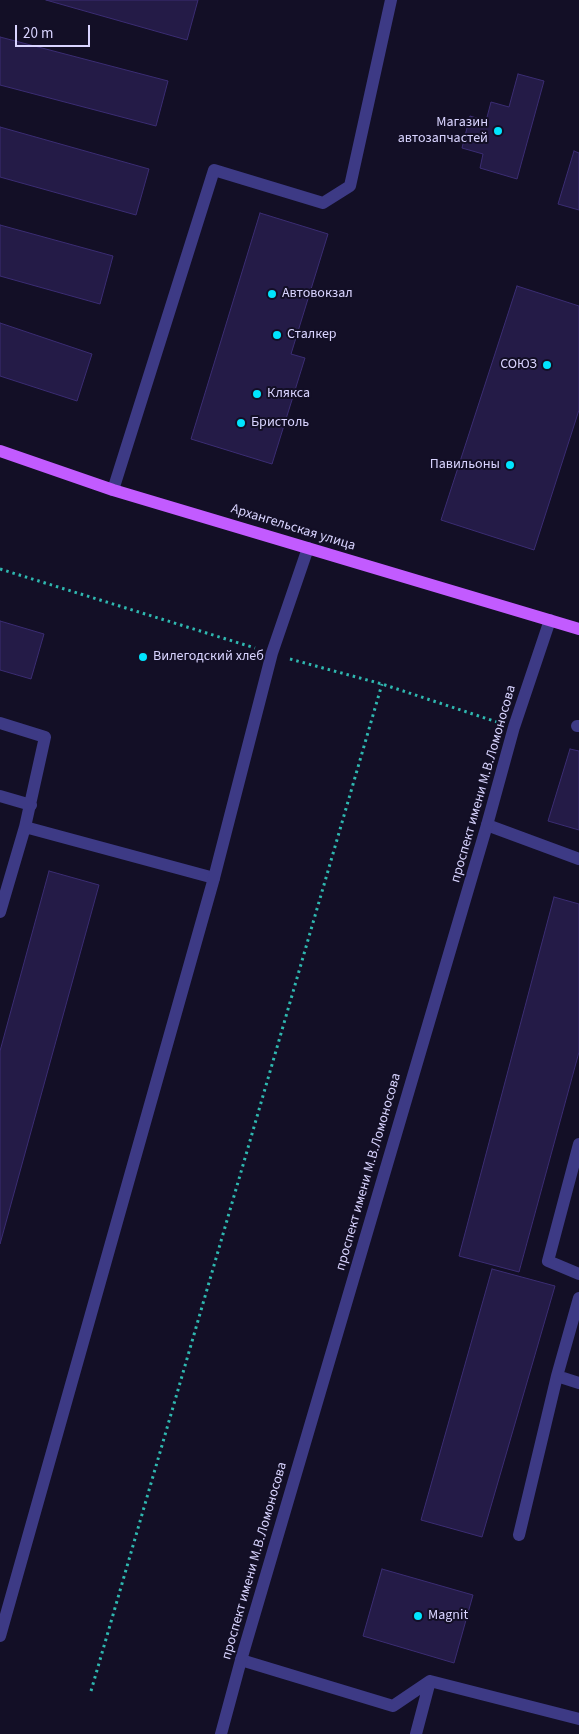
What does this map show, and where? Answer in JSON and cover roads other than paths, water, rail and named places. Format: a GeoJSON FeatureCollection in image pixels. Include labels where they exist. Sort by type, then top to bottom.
{"type":"FeatureCollection","features":[{"type":"Feature","properties":{"kind":"main road","name":"Архангельская улица"},"geometry":{"type":"LineString","coordinates":[[0,451],[113,490],[579,629]]}},
{"type":"Feature","properties":{"kind":"street"},"geometry":{"type":"LineString","coordinates":[[113,490],[214,170],[323,203],[350,186],[391,0]]}},
{"type":"Feature","properties":{"kind":"street"},"geometry":{"type":"LineString","coordinates":[[0,1636],[214,878],[272,654],[308,548]]}},
{"type":"Feature","properties":{"kind":"street","name":"проспект имени М.В.Ломоносова"},"geometry":{"type":"LineString","coordinates":[[221,1734],[514,727],[550,620]]}},
{"type":"Feature","properties":{"kind":"street"},"geometry":{"type":"LineString","coordinates":[[0,724],[45,738],[31,805],[0,912]]}},
{"type":"Feature","properties":{"kind":"street"},"geometry":{"type":"LineString","coordinates":[[0,796],[31,805]]}},
{"type":"Feature","properties":{"kind":"street"},"geometry":{"type":"LineString","coordinates":[[487,825],[579,859]]}},
{"type":"Feature","properties":{"kind":"street"},"geometry":{"type":"LineString","coordinates":[[25,827],[214,878]]}},
{"type":"Feature","properties":{"kind":"street"},"geometry":{"type":"LineString","coordinates":[[579,1144],[548,1261],[579,1274]]}},
{"type":"Feature","properties":{"kind":"street"},"geometry":{"type":"LineString","coordinates":[[519,1534],[557,1376],[579,1298]]}},
{"type":"Feature","properties":{"kind":"street"},"geometry":{"type":"LineString","coordinates":[[557,1376],[579,1383]]}},
{"type":"Feature","properties":{"kind":"street"},"geometry":{"type":"LineString","coordinates":[[241,1660],[393,1706],[430,1681],[579,1719]]}},
{"type":"Feature","properties":{"kind":"street"},"geometry":{"type":"LineString","coordinates":[[416,1734],[430,1681]]}},
{"type":"Feature","properties":{"kind":"place","name":"Магазин автозапчастей"},"geometry":{"type":"Point","coordinates":[498,131]}},
{"type":"Feature","properties":{"kind":"place","name":"Автовокзал"},"geometry":{"type":"Point","coordinates":[272,294]}},
{"type":"Feature","properties":{"kind":"place","name":"Сталкер"},"geometry":{"type":"Point","coordinates":[277,335]}},
{"type":"Feature","properties":{"kind":"place","name":"СОЮЗ"},"geometry":{"type":"Point","coordinates":[547,365]}},
{"type":"Feature","properties":{"kind":"place","name":"Клякса"},"geometry":{"type":"Point","coordinates":[257,394]}},
{"type":"Feature","properties":{"kind":"place","name":"Бристоль"},"geometry":{"type":"Point","coordinates":[241,423]}},
{"type":"Feature","properties":{"kind":"place","name":"Павильоны"},"geometry":{"type":"Point","coordinates":[510,465]}},
{"type":"Feature","properties":{"kind":"place","name":"Вилегодский хлеб"},"geometry":{"type":"Point","coordinates":[143,657]}},
{"type":"Feature","properties":{"kind":"place","name":"Magnit"},"geometry":{"type":"Point","coordinates":[418,1616]}}]}
